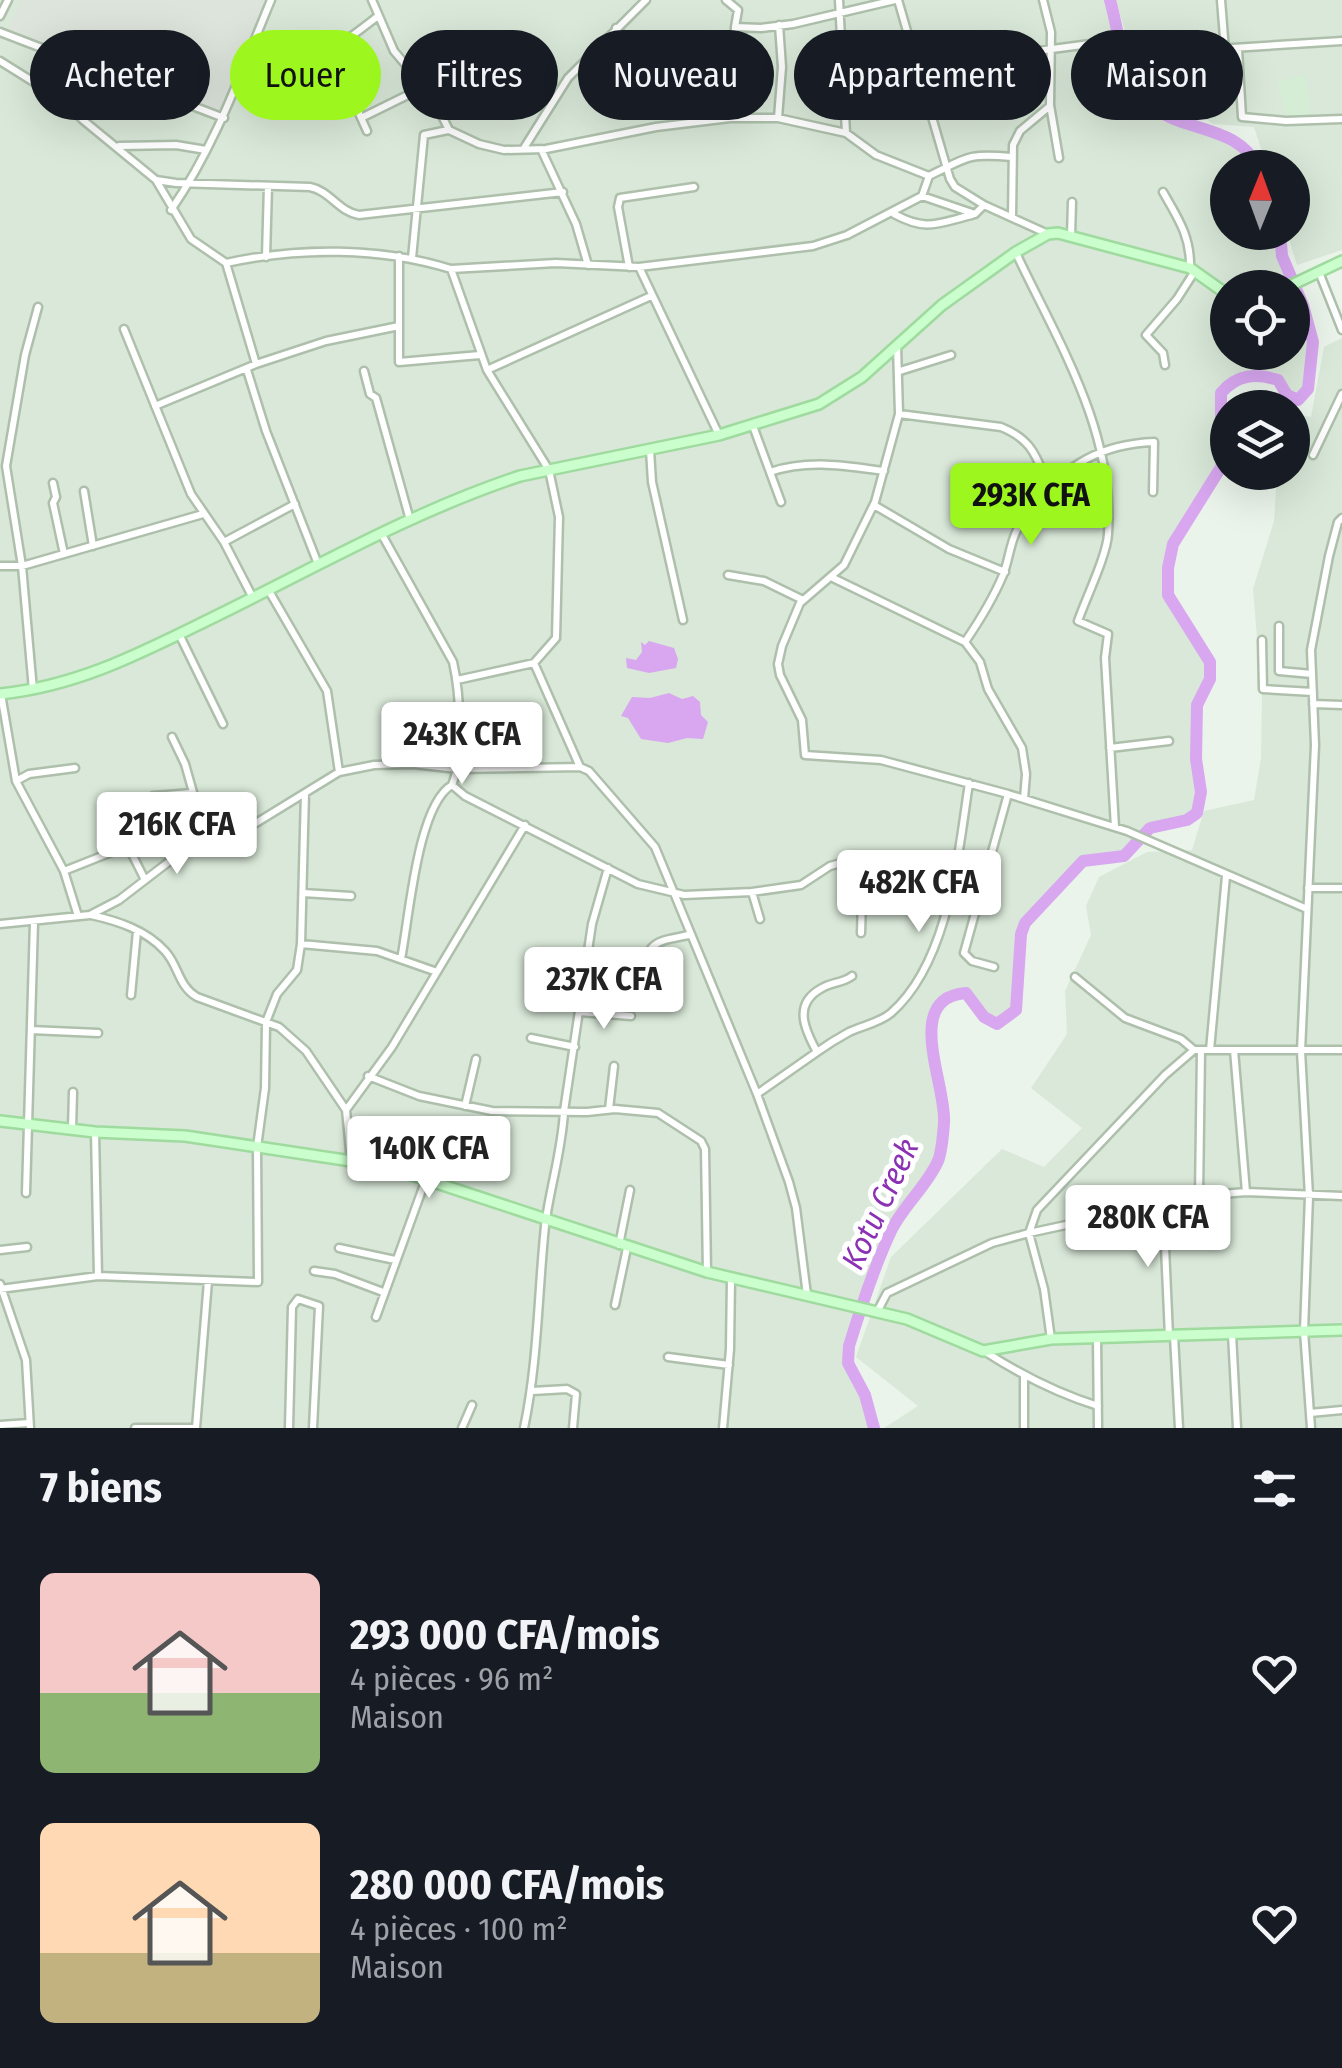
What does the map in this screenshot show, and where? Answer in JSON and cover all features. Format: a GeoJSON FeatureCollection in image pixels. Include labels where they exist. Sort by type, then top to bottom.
{"type":"FeatureCollection","features":[{"type":"Feature","properties":{"kind":"street"},"geometry":{"type":"LineString","coordinates":[[0,16],[8,0]]}},
{"type":"Feature","properties":{"kind":"street"},"geometry":{"type":"LineString","coordinates":[[259,30],[271,0]]}},
{"type":"Feature","properties":{"kind":"street"},"geometry":{"type":"LineString","coordinates":[[372,0],[401,60]]}},
{"type":"Feature","properties":{"kind":"street"},"geometry":{"type":"LineString","coordinates":[[523,150],[568,78],[646,0]]}},
{"type":"Feature","properties":{"kind":"street"},"geometry":{"type":"LineString","coordinates":[[726,0],[738,10],[735,30]]}},
{"type":"Feature","properties":{"kind":"street"},"geometry":{"type":"LineString","coordinates":[[839,0],[841,30]]}},
{"type":"Feature","properties":{"kind":"street"},"geometry":{"type":"LineString","coordinates":[[735,27],[779,26],[896,0],[906,30]]}},
{"type":"Feature","properties":{"kind":"street"},"geometry":{"type":"LineString","coordinates":[[1043,0],[1050,30]]}},
{"type":"Feature","properties":{"kind":"street"},"geometry":{"type":"LineString","coordinates":[[1221,0],[1223,30]]}},
{"type":"Feature","properties":{"kind":"street"},"geometry":{"type":"LineString","coordinates":[[358,30],[378,16]]}},
{"type":"Feature","properties":{"kind":"street"},"geometry":{"type":"LineString","coordinates":[[778,118],[782,67],[779,26]]}},
{"type":"Feature","properties":{"kind":"street"},"geometry":{"type":"LineString","coordinates":[[0,32],[224,118]]}},
{"type":"Feature","properties":{"kind":"street"},"geometry":{"type":"LineString","coordinates":[[1243,49],[1342,41]]}},
{"type":"Feature","properties":{"kind":"street"},"geometry":{"type":"LineString","coordinates":[[1051,49],[1071,47]]}},
{"type":"Feature","properties":{"kind":"street"},"geometry":{"type":"LineString","coordinates":[[0,61],[48,89],[156,180],[191,239],[226,263],[256,364]]}},
{"type":"Feature","properties":{"kind":"street"},"geometry":{"type":"LineString","coordinates":[[172,210],[190,184],[230,103]]}},
{"type":"Feature","properties":{"kind":"street"},"geometry":{"type":"LineString","coordinates":[[1051,112],[1059,158]]}},
{"type":"Feature","properties":{"kind":"street"},"geometry":{"type":"LineString","coordinates":[[774,118],[846,133],[876,156],[929,176]]}},
{"type":"Feature","properties":{"kind":"street"},"geometry":{"type":"LineString","coordinates":[[1243,118],[1342,119]]}},
{"type":"Feature","properties":{"kind":"street"},"geometry":{"type":"LineString","coordinates":[[362,120],[367,131]]}},
{"type":"Feature","properties":{"kind":"street"},"geometry":{"type":"LineString","coordinates":[[443,120],[449,130],[504,150],[541,149],[715,120]]}},
{"type":"Feature","properties":{"kind":"street"},"geometry":{"type":"LineString","coordinates":[[845,120],[846,133]]}},
{"type":"Feature","properties":{"kind":"street"},"geometry":{"type":"LineString","coordinates":[[933,120],[954,187],[984,205],[1048,234],[1071,236],[1193,269],[1210,282]]}},
{"type":"Feature","properties":{"kind":"street"},"geometry":{"type":"LineString","coordinates":[[1012,217],[1012,157],[1020,131],[1033,120]]}},
{"type":"Feature","properties":{"kind":"street"},"geometry":{"type":"LineString","coordinates":[[412,258],[424,135],[449,130]]}},
{"type":"Feature","properties":{"kind":"street"},"geometry":{"type":"LineString","coordinates":[[117,146],[176,145],[206,150]]}},
{"type":"Feature","properties":{"kind":"street"},"geometry":{"type":"LineString","coordinates":[[541,149],[563,192],[588,265]]}},
{"type":"Feature","properties":{"kind":"street"},"geometry":{"type":"LineString","coordinates":[[226,263],[266,256],[356,253],[412,258],[451,269],[556,263],[639,267],[813,246],[847,235],[922,196],[929,176],[963,156],[1012,157]]}},
{"type":"Feature","properties":{"kind":"street"},"geometry":{"type":"LineString","coordinates":[[156,180],[320,189],[349,213],[360,215],[563,192]]}},
{"type":"Feature","properties":{"kind":"street"},"geometry":{"type":"LineString","coordinates":[[266,256],[268,186]]}},
{"type":"Feature","properties":{"kind":"street"},"geometry":{"type":"LineString","coordinates":[[629,267],[618,206],[620,198],[694,187]]}},
{"type":"Feature","properties":{"kind":"street"},"geometry":{"type":"LineString","coordinates":[[1162,192],[1187,232],[1193,269],[1178,299],[1146,335],[1163,353],[1164,365]]}},
{"type":"Feature","properties":{"kind":"street"},"geometry":{"type":"LineString","coordinates":[[922,196],[975,214]]}},
{"type":"Feature","properties":{"kind":"street"},"geometry":{"type":"LineString","coordinates":[[1071,236],[1072,202]]}},
{"type":"Feature","properties":{"kind":"street"},"geometry":{"type":"LineString","coordinates":[[893,213],[914,225],[927,226],[975,214],[984,205]]}},
{"type":"Feature","properties":{"kind":"street"},"geometry":{"type":"LineString","coordinates":[[78,916],[64,871],[16,782],[0,694],[33,691],[89,676],[381,533],[493,485],[719,436],[800,412],[837,394],[942,305],[1048,234]]}},
{"type":"Feature","properties":{"kind":"street"},"geometry":{"type":"LineString","coordinates":[[1016,252],[1076,377],[1101,450],[1108,537],[1078,621],[1108,634],[1105,658],[1115,827]]}},
{"type":"Feature","properties":{"kind":"street"},"geometry":{"type":"LineString","coordinates":[[398,256],[398,362],[480,354]]}},
{"type":"Feature","properties":{"kind":"street"},"geometry":{"type":"LineString","coordinates":[[1310,275],[1342,261]]}},
{"type":"Feature","properties":{"kind":"street"},"geometry":{"type":"LineString","coordinates":[[639,267],[719,436]]}},
{"type":"Feature","properties":{"kind":"street"},"geometry":{"type":"LineString","coordinates":[[451,269],[487,370],[549,470],[559,517],[556,638],[534,663],[457,680]]}},
{"type":"Feature","properties":{"kind":"street"},"geometry":{"type":"LineString","coordinates":[[1318,271],[1342,330]]}},
{"type":"Feature","properties":{"kind":"street"},"geometry":{"type":"LineString","coordinates":[[487,370],[651,296]]}},
{"type":"Feature","properties":{"kind":"street"},"geometry":{"type":"LineString","coordinates":[[33,691],[22,566],[3,466],[24,355],[38,307]]}},
{"type":"Feature","properties":{"kind":"street"},"geometry":{"type":"LineString","coordinates":[[155,406],[256,364],[326,341],[399,326]]}},
{"type":"Feature","properties":{"kind":"street"},"geometry":{"type":"LineString","coordinates":[[124,330],[203,514],[224,542],[253,598]]}},
{"type":"Feature","properties":{"kind":"street"},"geometry":{"type":"LineString","coordinates":[[897,345],[899,414],[874,504],[844,565],[803,600],[782,646],[780,675],[802,720],[805,755],[881,760],[1008,794],[1115,827],[1307,909]]}},
{"type":"Feature","properties":{"kind":"street"},"geometry":{"type":"LineString","coordinates":[[900,371],[951,355]]}},
{"type":"Feature","properties":{"kind":"street"},"geometry":{"type":"LineString","coordinates":[[246,370],[318,564]]}},
{"type":"Feature","properties":{"kind":"street"},"geometry":{"type":"LineString","coordinates":[[364,371],[370,394],[376,398],[410,520]]}},
{"type":"Feature","properties":{"kind":"street"},"geometry":{"type":"LineString","coordinates":[[1314,455],[1342,394]]}},
{"type":"Feature","properties":{"kind":"street"},"geometry":{"type":"LineString","coordinates":[[899,414],[1014,432],[1031,445],[1048,486]]}},
{"type":"Feature","properties":{"kind":"street"},"geometry":{"type":"LineString","coordinates":[[753,426],[781,502]]}},
{"type":"Feature","properties":{"kind":"street"},"geometry":{"type":"LineString","coordinates":[[965,642],[986,612],[1005,572],[1017,530],[1048,486],[1073,466],[1101,450],[1154,442],[1153,492]]}},
{"type":"Feature","properties":{"kind":"street"},"geometry":{"type":"LineString","coordinates":[[650,450],[652,482],[683,620]]}},
{"type":"Feature","properties":{"kind":"street"},"geometry":{"type":"LineString","coordinates":[[770,472],[795,464],[825,463],[884,471]]}},
{"type":"Feature","properties":{"kind":"street"},"geometry":{"type":"LineString","coordinates":[[54,482],[53,503],[64,554]]}},
{"type":"Feature","properties":{"kind":"street"},"geometry":{"type":"LineString","coordinates":[[84,491],[93,546]]}},
{"type":"Feature","properties":{"kind":"street"},"geometry":{"type":"LineString","coordinates":[[224,542],[295,504]]}},
{"type":"Feature","properties":{"kind":"street"},"geometry":{"type":"LineString","coordinates":[[874,504],[949,549],[1005,572]]}},
{"type":"Feature","properties":{"kind":"street"},"geometry":{"type":"LineString","coordinates":[[0,566],[22,566],[203,514]]}},
{"type":"Feature","properties":{"kind":"street"},"geometry":{"type":"LineString","coordinates":[[1311,1428],[1304,1331],[1309,1196],[1302,1051],[1316,745],[1312,674],[1314,632],[1329,556],[1342,518]]}},
{"type":"Feature","properties":{"kind":"street"},"geometry":{"type":"LineString","coordinates":[[381,533],[447,648],[457,680],[457,769],[452,785],[440,797],[416,860],[401,959]]}},
{"type":"Feature","properties":{"kind":"street"},"geometry":{"type":"LineString","coordinates":[[728,575],[764,581],[803,600]]}},
{"type":"Feature","properties":{"kind":"street"},"geometry":{"type":"LineString","coordinates":[[833,578],[965,642],[980,662],[988,688],[1022,748],[1024,799]]}},
{"type":"Feature","properties":{"kind":"street"},"geometry":{"type":"LineString","coordinates":[[269,591],[327,692],[339,772]]}},
{"type":"Feature","properties":{"kind":"street"},"geometry":{"type":"LineString","coordinates":[[1279,626],[1278,671],[1312,674]]}},
{"type":"Feature","properties":{"kind":"street"},"geometry":{"type":"LineString","coordinates":[[180,634],[223,724]]}},
{"type":"Feature","properties":{"kind":"street"},"geometry":{"type":"LineString","coordinates":[[1262,640],[1262,690],[1313,692]]}},
{"type":"Feature","properties":{"kind":"street"},"geometry":{"type":"LineString","coordinates":[[534,663],[580,768]]}},
{"type":"Feature","properties":{"kind":"street"},"geometry":{"type":"LineString","coordinates":[[1314,704],[1342,705]]}},
{"type":"Feature","properties":{"kind":"street"},"geometry":{"type":"LineString","coordinates":[[172,737],[206,842]]}},
{"type":"Feature","properties":{"kind":"street"},"geometry":{"type":"LineString","coordinates":[[1110,748],[1168,742]]}},
{"type":"Feature","properties":{"kind":"street"},"geometry":{"type":"LineString","coordinates":[[90,915],[120,900],[174,857],[248,828],[339,772],[374,765],[413,764],[457,769],[589,770],[654,848],[756,1094],[796,1208],[807,1294]]}},
{"type":"Feature","properties":{"kind":"street"},"geometry":{"type":"LineString","coordinates":[[16,782],[28,774],[75,768]]}},
{"type":"Feature","properties":{"kind":"street"},"geometry":{"type":"LineString","coordinates":[[756,1094],[853,1030],[888,1016],[908,996],[929,962],[957,864],[970,783]]}},
{"type":"Feature","properties":{"kind":"street"},"geometry":{"type":"LineString","coordinates":[[452,785],[465,796],[638,884],[684,895],[801,885],[835,863],[949,890]]}},
{"type":"Feature","properties":{"kind":"street"},"geometry":{"type":"LineString","coordinates":[[0,1425],[29,1425],[26,1360],[0,1287],[98,1276],[258,1282],[257,1147],[266,1022],[278,994],[297,970],[306,792]]}},
{"type":"Feature","properties":{"kind":"street"},"geometry":{"type":"LineString","coordinates":[[153,796],[192,793]]}},
{"type":"Feature","properties":{"kind":"street"},"geometry":{"type":"LineString","coordinates":[[994,967],[964,953],[1008,794]]}},
{"type":"Feature","properties":{"kind":"street"},"geometry":{"type":"LineString","coordinates":[[346,1110],[392,1047],[525,825]]}},
{"type":"Feature","properties":{"kind":"street"},"geometry":{"type":"LineString","coordinates":[[121,832],[144,878]]}},
{"type":"Feature","properties":{"kind":"street"},"geometry":{"type":"LineString","coordinates":[[64,871],[128,846]]}},
{"type":"Feature","properties":{"kind":"street"},"geometry":{"type":"LineString","coordinates":[[524,1428],[532,1390],[546,1221],[563,1141],[592,924],[608,868]]}},
{"type":"Feature","properties":{"kind":"street"},"geometry":{"type":"LineString","coordinates":[[861,933],[863,868]]}},
{"type":"Feature","properties":{"kind":"street"},"geometry":{"type":"LineString","coordinates":[[1210,1050],[1226,876]]}},
{"type":"Feature","properties":{"kind":"street"},"geometry":{"type":"LineString","coordinates":[[1308,888],[1342,888]]}},
{"type":"Feature","properties":{"kind":"street"},"geometry":{"type":"LineString","coordinates":[[752,892],[760,920]]}},
{"type":"Feature","properties":{"kind":"street"},"geometry":{"type":"LineString","coordinates":[[303,893],[351,896]]}},
{"type":"Feature","properties":{"kind":"street"},"geometry":{"type":"LineString","coordinates":[[0,924],[90,915],[120,921],[137,930],[166,952],[185,990],[284,1030],[306,1051],[346,1110],[351,1162]]}},
{"type":"Feature","properties":{"kind":"street"},"geometry":{"type":"LineString","coordinates":[[26,1193],[34,922]]}},
{"type":"Feature","properties":{"kind":"street"},"geometry":{"type":"LineString","coordinates":[[131,995],[137,930]]}},
{"type":"Feature","properties":{"kind":"street"},"geometry":{"type":"LineString","coordinates":[[639,975],[654,943],[688,935]]}},
{"type":"Feature","properties":{"kind":"street"},"geometry":{"type":"LineString","coordinates":[[301,944],[366,950],[438,972]]}},
{"type":"Feature","properties":{"kind":"street"},"geometry":{"type":"LineString","coordinates":[[816,1052],[803,1026],[804,1011],[820,988],[852,976]]}},
{"type":"Feature","properties":{"kind":"street"},"geometry":{"type":"LineString","coordinates":[[1074,977],[1125,1018],[1181,1039],[1197,1050],[1342,1050]]}},
{"type":"Feature","properties":{"kind":"street"},"geometry":{"type":"LineString","coordinates":[[580,1012],[632,1016]]}},
{"type":"Feature","properties":{"kind":"street"},"geometry":{"type":"LineString","coordinates":[[31,1030],[98,1033]]}},
{"type":"Feature","properties":{"kind":"street"},"geometry":{"type":"LineString","coordinates":[[531,1038],[574,1047]]}},
{"type":"Feature","properties":{"kind":"street"},"geometry":{"type":"LineString","coordinates":[[1197,1050],[1199,1196]]}},
{"type":"Feature","properties":{"kind":"street"},"geometry":{"type":"LineString","coordinates":[[1051,1339],[1044,1289],[1029,1233],[1037,1210],[1165,1075],[1197,1050]]}},
{"type":"Feature","properties":{"kind":"street"},"geometry":{"type":"LineString","coordinates":[[1234,1050],[1246,1192]]}},
{"type":"Feature","properties":{"kind":"street"},"geometry":{"type":"LineString","coordinates":[[465,1106],[476,1059]]}},
{"type":"Feature","properties":{"kind":"street"},"geometry":{"type":"LineString","coordinates":[[609,1110],[614,1066]]}},
{"type":"Feature","properties":{"kind":"street"},"geometry":{"type":"LineString","coordinates":[[368,1076],[409,1092],[492,1110],[658,1113],[704,1144],[707,1272]]}},
{"type":"Feature","properties":{"kind":"street"},"geometry":{"type":"LineString","coordinates":[[72,1130],[73,1092]]}},
{"type":"Feature","properties":{"kind":"street"},"geometry":{"type":"LineString","coordinates":[[0,1121],[95,1132],[185,1136],[351,1162],[423,1178],[707,1272],[907,1319],[983,1350],[1062,1394],[1098,1406]]}},
{"type":"Feature","properties":{"kind":"street"},"geometry":{"type":"LineString","coordinates":[[95,1132],[98,1276]]}},
{"type":"Feature","properties":{"kind":"street"},"geometry":{"type":"LineString","coordinates":[[376,1317],[423,1178],[429,1142]]}},
{"type":"Feature","properties":{"kind":"street"},"geometry":{"type":"LineString","coordinates":[[615,1305],[630,1190]]}},
{"type":"Feature","properties":{"kind":"street"},"geometry":{"type":"LineString","coordinates":[[872,1310],[887,1293],[992,1243],[1029,1233],[1199,1196],[1246,1192],[1342,1196]]}},
{"type":"Feature","properties":{"kind":"street"},"geometry":{"type":"LineString","coordinates":[[1164,1202],[1179,1428]]}},
{"type":"Feature","properties":{"kind":"street"},"geometry":{"type":"LineString","coordinates":[[0,1250],[27,1247]]}},
{"type":"Feature","properties":{"kind":"street"},"geometry":{"type":"LineString","coordinates":[[340,1248],[395,1260]]}},
{"type":"Feature","properties":{"kind":"street"},"geometry":{"type":"LineString","coordinates":[[314,1271],[335,1274],[383,1292]]}},
{"type":"Feature","properties":{"kind":"street"},"geometry":{"type":"LineString","coordinates":[[723,1428],[729,1365],[730,1278]]}},
{"type":"Feature","properties":{"kind":"street"},"geometry":{"type":"LineString","coordinates":[[135,1428],[194,1428],[208,1281]]}},
{"type":"Feature","properties":{"kind":"street"},"geometry":{"type":"LineString","coordinates":[[289,1428],[292,1306],[298,1299],[319,1306],[313,1428]]}},
{"type":"Feature","properties":{"kind":"street"},"geometry":{"type":"LineString","coordinates":[[983,1350],[1098,1336],[1342,1330]]}},
{"type":"Feature","properties":{"kind":"street"},"geometry":{"type":"LineString","coordinates":[[1232,1334],[1237,1428]]}},
{"type":"Feature","properties":{"kind":"street"},"geometry":{"type":"LineString","coordinates":[[1098,1336],[1098,1428]]}},
{"type":"Feature","properties":{"kind":"street"},"geometry":{"type":"LineString","coordinates":[[668,1357],[729,1365]]}},
{"type":"Feature","properties":{"kind":"street"},"geometry":{"type":"LineString","coordinates":[[1024,1376],[1024,1428]]}},
{"type":"Feature","properties":{"kind":"street"},"geometry":{"type":"LineString","coordinates":[[532,1390],[566,1389],[576,1394],[572,1428]]}},
{"type":"Feature","properties":{"kind":"street"},"geometry":{"type":"LineString","coordinates":[[462,1428],[472,1406]]}},
{"type":"Feature","properties":{"kind":"street"},"geometry":{"type":"LineString","coordinates":[[1310,1413],[1342,1410]]}},
{"type":"Feature","properties":{"kind":"shaded area"},"geometry":{"type":"Polygon","coordinates":[[[0,0],[1110,0],[1116,30],[1071,30],[1071,120],[1182,120],[1249,150],[1210,150],[1210,250],[1281,250],[1288,270],[1210,270],[1210,370],[1310,370],[1310,331],[1312,372],[1307,390],[1284,390],[1278,380],[1259,374],[1231,381],[1224,390],[1210,390],[1210,484],[1173,545],[1168,568],[1168,595],[1210,662],[1210,679],[1197,705],[1199,806],[1192,818],[1150,828],[1124,856],[1083,861],[1052,892],[1025,923],[1021,934],[1016,1010],[1006,1020],[997,1024],[984,1017],[966,993],[941,1001],[929,1038],[939,1072],[944,1119],[938,1160],[892,1230],[849,1346],[848,1363],[865,1395],[874,1428],[0,1428],[0,0]]]}},
{"type":"Feature","properties":{"kind":"shaded area"},"geometry":{"type":"Polygon","coordinates":[[[21,0],[266,0],[255,30],[230,30],[230,98],[224,114],[210,109],[210,30],[30,30],[30,39],[8,31],[21,0]]]}},
{"type":"Feature","properties":{"kind":"shaded area"},"geometry":{"type":"Polygon","coordinates":[[[1116,0],[1342,0],[1342,250],[1297,265],[1292,250],[1310,250],[1310,150],[1261,150],[1254,127],[1213,124],[1207,120],[1243,120],[1243,30],[1125,30],[1116,0]]]}},
{"type":"Feature","properties":{"kind":"shaded area"},"geometry":{"type":"Polygon","coordinates":[[[1306,75],[1310,116],[1287,121],[1278,82],[1306,75]]]}},
{"type":"Feature","properties":{"kind":"shaded area"},"geometry":{"type":"Polygon","coordinates":[[[1342,338],[1342,1428],[884,1428],[918,1406],[856,1357],[891,1257],[1002,1149],[1044,1167],[1082,1128],[1031,1088],[1067,1034],[1065,991],[1091,935],[1086,906],[1099,877],[1147,852],[1192,850],[1204,811],[1254,800],[1261,758],[1262,697],[1253,589],[1274,521],[1276,490],[1310,490],[1310,417],[1324,347],[1342,338]]]}},
{"type":"Feature","properties":{"kind":"shaded area"},"geometry":{"type":"Polygon","coordinates":[[[649,641],[674,648],[676,668],[649,673],[627,668],[626,658],[636,660],[642,652],[641,642],[645,645],[649,641]]]}},
{"type":"Feature","properties":{"kind":"shaded area"},"geometry":{"type":"Polygon","coordinates":[[[669,693],[682,699],[693,696],[700,702],[701,715],[708,722],[703,739],[668,743],[641,739],[628,718],[621,716],[632,697],[669,693]]]}},
{"type":"Feature","properties":{"kind":"waterway","name":"Kotu Creek"},"geometry":{"type":"LineString","coordinates":[[1110,0],[1123,57],[1142,96],[1165,115],[1225,136],[1245,150]]}},
{"type":"Feature","properties":{"kind":"waterway","name":"Kotu Creek"},"geometry":{"type":"LineString","coordinates":[[1282,250],[1313,342],[1307,390]]}},
{"type":"Feature","properties":{"kind":"waterway","name":"Kotu Creek"},"geometry":{"type":"LineString","coordinates":[[1225,390],[1240,379],[1255,376],[1278,380],[1284,390]]}},
{"type":"Feature","properties":{"kind":"waterway","name":"Kotu Creek"},"geometry":{"type":"LineString","coordinates":[[874,1428],[865,1395],[848,1363],[849,1346],[891,1231],[939,1157],[944,1123],[932,1046],[936,1010],[947,998],[966,993],[984,1017],[997,1024],[1016,1010],[1025,923],[1083,861],[1124,856],[1150,828],[1187,820],[1197,813],[1201,792],[1196,759],[1197,705],[1210,679],[1210,662],[1168,595],[1168,568],[1173,544],[1210,485]]}}]}
